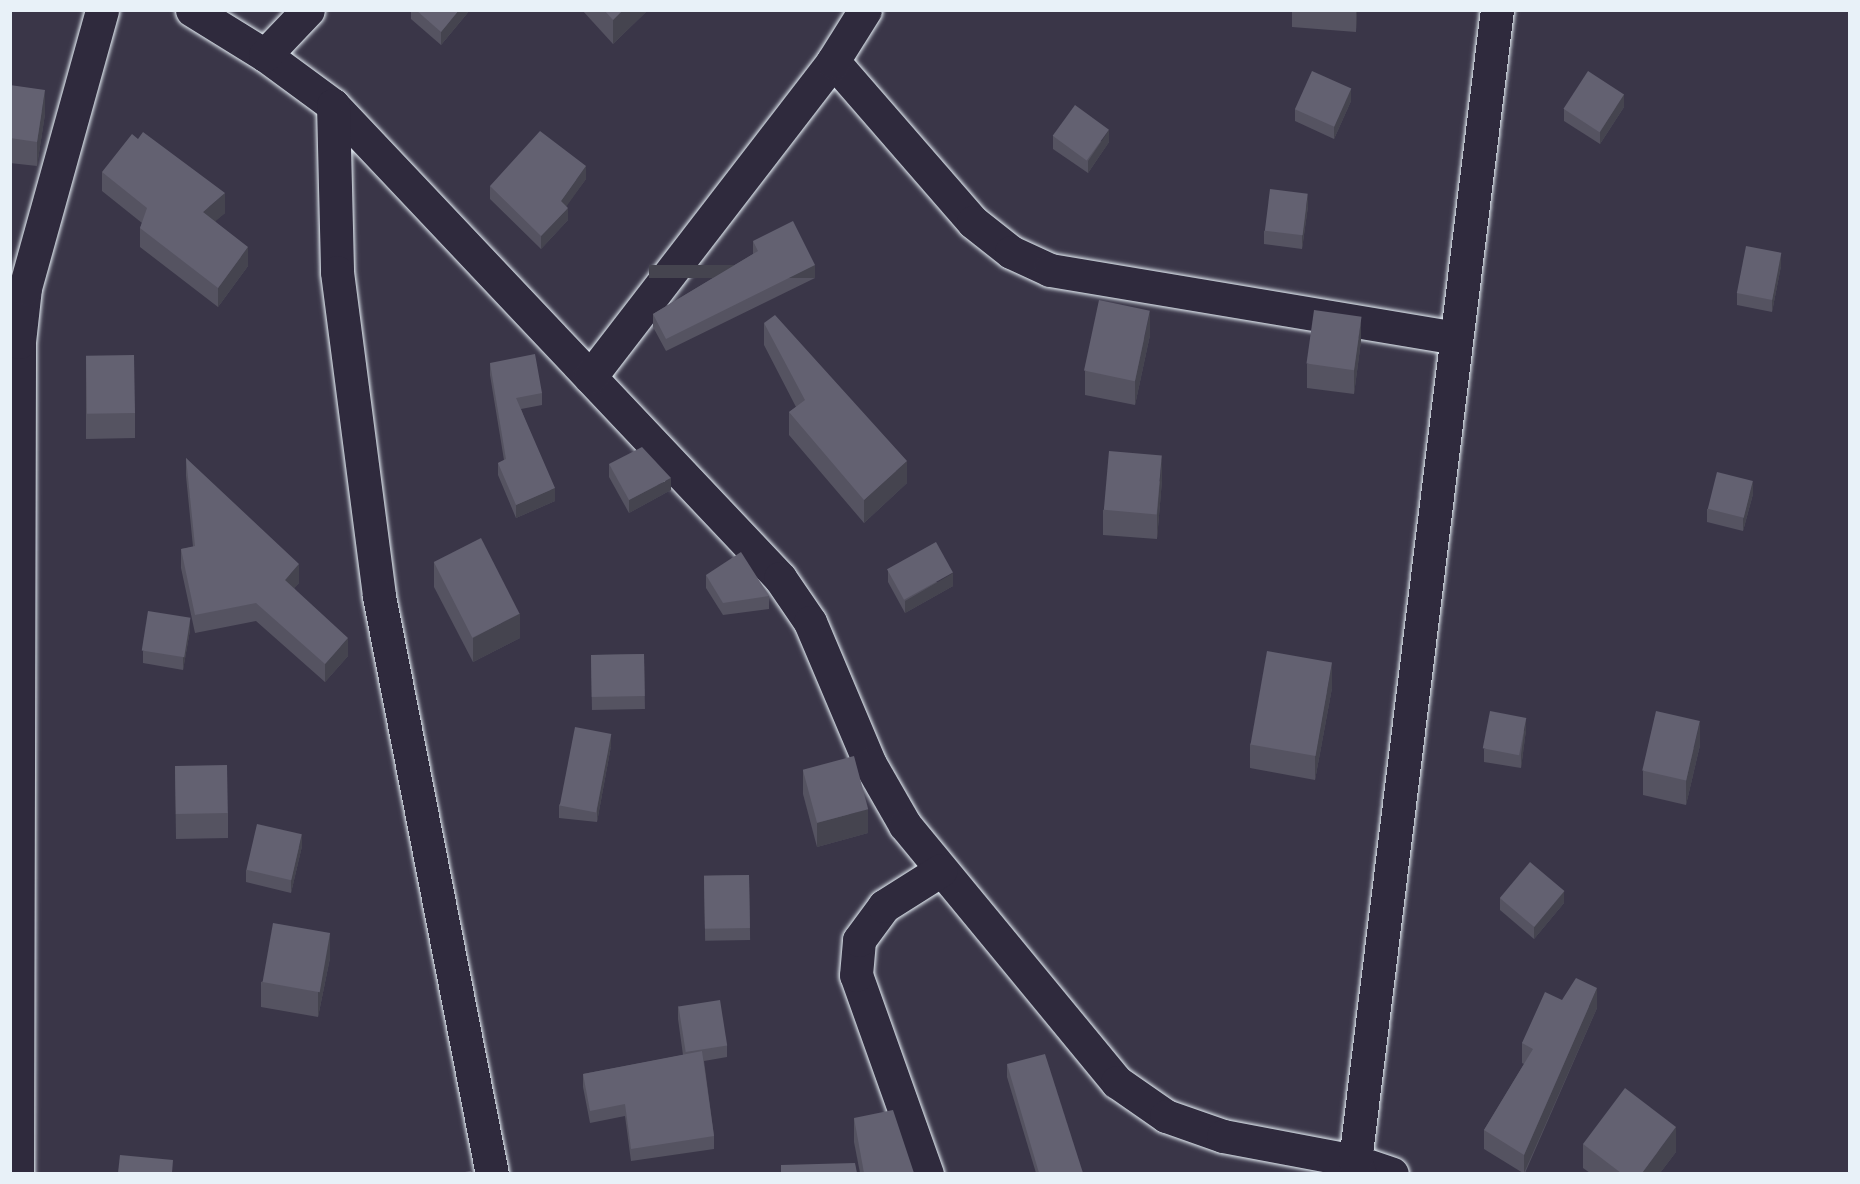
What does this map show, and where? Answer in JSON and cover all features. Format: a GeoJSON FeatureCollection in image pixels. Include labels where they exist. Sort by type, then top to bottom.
{"type":"FeatureCollection","features":[{"type":"Feature","properties":{"kind":"street"},"geometry":{"type":"LineString","coordinates":[[17,1173],[20,342],[25,288],[102,10]]}},
{"type":"Feature","properties":{"kind":"street"},"geometry":{"type":"LineString","coordinates":[[192,10],[265,55],[333,105],[780,578],[810,622],[870,764],[905,825],[1117,1082],[1166,1116],[1223,1136],[1392,1173]]}},
{"type":"Feature","properties":{"kind":"street"},"geometry":{"type":"LineString","coordinates":[[265,55],[309,10]]}},
{"type":"Feature","properties":{"kind":"street"},"geometry":{"type":"LineString","coordinates":[[590,377],[833,61],[865,10]]}},
{"type":"Feature","properties":{"kind":"street"},"geometry":{"type":"LineString","coordinates":[[1358,1167],[1455,338],[1497,10]]}},
{"type":"Feature","properties":{"kind":"street"},"geometry":{"type":"LineString","coordinates":[[833,61],[973,222],[1011,252],[1050,270],[1455,338]]}},
{"type":"Feature","properties":{"kind":"street"},"geometry":{"type":"LineString","coordinates":[[333,105],[337,272],[379,596],[492,1173]]}},
{"type":"Feature","properties":{"kind":"street"},"geometry":{"type":"LineString","coordinates":[[927,1173],[856,975],[859,940],[884,906],[941,870]]}},
{"type":"Feature","properties":{"kind":"building"},"geometry":{"type":"Polygon","coordinates":[[[416,10],[459,10],[441,32],[416,10]]]}},
{"type":"Feature","properties":{"kind":"building"},"geometry":{"type":"Polygon","coordinates":[[[604,10],[623,10],[613,20],[604,10]]]}},
{"type":"Feature","properties":{"kind":"building"},"geometry":{"type":"Polygon","coordinates":[[[1312,71],[1351,88],[1334,127],[1295,109],[1312,71]]]}},
{"type":"Feature","properties":{"kind":"building"},"geometry":{"type":"Polygon","coordinates":[[[1588,71],[1624,94],[1600,132],[1563,109],[1588,71]]]}},
{"type":"Feature","properties":{"kind":"building"},"geometry":{"type":"Polygon","coordinates":[[[10,85],[45,90],[37,142],[10,138],[10,85]]]}},
{"type":"Feature","properties":{"kind":"building"},"geometry":{"type":"Polygon","coordinates":[[[1075,105],[1109,130],[1087,160],[1053,136],[1075,105]]]}},
{"type":"Feature","properties":{"kind":"building"},"geometry":{"type":"Polygon","coordinates":[[[540,131],[586,166],[561,201],[568,208],[541,236],[490,186],[540,131]]]}},
{"type":"Feature","properties":{"kind":"building"},"geometry":{"type":"Polygon","coordinates":[[[143,132],[225,193],[203,212],[248,247],[218,288],[140,228],[147,208],[102,172],[132,134],[138,139],[143,132]]]}},
{"type":"Feature","properties":{"kind":"building"},"geometry":{"type":"Polygon","coordinates":[[[1270,189],[1308,194],[1303,235],[1265,231],[1270,189]]]}},
{"type":"Feature","properties":{"kind":"building"},"geometry":{"type":"Polygon","coordinates":[[[793,221],[815,265],[666,339],[653,314],[758,251],[753,241],[793,221]]]}},
{"type":"Feature","properties":{"kind":"building"},"geometry":{"type":"Polygon","coordinates":[[[1746,246],[1781,253],[1772,300],[1737,293],[1746,246]]]}},
{"type":"Feature","properties":{"kind":"building"},"geometry":{"type":"Polygon","coordinates":[[[1099,300],[1150,311],[1135,381],[1084,370],[1099,300]]]}},
{"type":"Feature","properties":{"kind":"building"},"geometry":{"type":"Polygon","coordinates":[[[1314,310],[1362,317],[1354,370],[1306,363],[1314,310]]]}},
{"type":"Feature","properties":{"kind":"building"},"geometry":{"type":"Polygon","coordinates":[[[775,315],[907,461],[864,500],[789,412],[805,400],[764,323],[775,315]]]}},
{"type":"Feature","properties":{"kind":"building"},"geometry":{"type":"Polygon","coordinates":[[[535,354],[542,393],[516,398],[555,488],[516,505],[498,463],[506,459],[490,363],[535,354]]]}},
{"type":"Feature","properties":{"kind":"building"},"geometry":{"type":"Polygon","coordinates":[[[134,355],[135,413],[87,414],[86,356],[134,355]]]}},
{"type":"Feature","properties":{"kind":"building"},"geometry":{"type":"Polygon","coordinates":[[[642,447],[671,478],[629,500],[609,464],[642,447]]]}},
{"type":"Feature","properties":{"kind":"building"},"geometry":{"type":"Polygon","coordinates":[[[1109,451],[1162,456],[1157,514],[1104,510],[1109,451]]]}},
{"type":"Feature","properties":{"kind":"building"},"geometry":{"type":"Polygon","coordinates":[[[186,458],[299,564],[285,580],[348,638],[325,664],[256,603],[195,615],[181,549],[195,546],[186,458]]]}},
{"type":"Feature","properties":{"kind":"building"},"geometry":{"type":"Polygon","coordinates":[[[1717,472],[1753,481],[1744,518],[1708,509],[1717,472]]]}},
{"type":"Feature","properties":{"kind":"building"},"geometry":{"type":"Polygon","coordinates":[[[481,538],[520,614],[472,638],[434,562],[481,538]]]}},
{"type":"Feature","properties":{"kind":"building"},"geometry":{"type":"Polygon","coordinates":[[[936,542],[953,573],[904,600],[887,569],[936,542]]]}},
{"type":"Feature","properties":{"kind":"building"},"geometry":{"type":"Polygon","coordinates":[[[741,552],[769,596],[723,603],[706,575],[741,552]]]}},
{"type":"Feature","properties":{"kind":"building"},"geometry":{"type":"Polygon","coordinates":[[[148,611],[190,618],[184,657],[142,651],[148,611]]]}},
{"type":"Feature","properties":{"kind":"building"},"geometry":{"type":"Polygon","coordinates":[[[1267,651],[1332,662],[1316,756],[1251,745],[1267,651]]]}},
{"type":"Feature","properties":{"kind":"building"},"geometry":{"type":"Polygon","coordinates":[[[644,654],[645,696],[592,697],[591,655],[644,654]]]}},
{"type":"Feature","properties":{"kind":"building"},"geometry":{"type":"Polygon","coordinates":[[[1490,711],[1526,718],[1519,755],[1483,748],[1490,711]]]}},
{"type":"Feature","properties":{"kind":"building"},"geometry":{"type":"Polygon","coordinates":[[[1656,711],[1700,721],[1686,781],[1642,770],[1656,711]]]}},
{"type":"Feature","properties":{"kind":"building"},"geometry":{"type":"Polygon","coordinates":[[[575,727],[611,734],[596,813],[560,806],[575,727]]]}},
{"type":"Feature","properties":{"kind":"building"},"geometry":{"type":"Polygon","coordinates":[[[854,756],[868,809],[817,823],[803,770],[854,756]]]}},
{"type":"Feature","properties":{"kind":"building"},"geometry":{"type":"Polygon","coordinates":[[[227,765],[228,813],[176,814],[175,766],[227,765]]]}},
{"type":"Feature","properties":{"kind":"building"},"geometry":{"type":"Polygon","coordinates":[[[257,824],[302,834],[291,880],[246,870],[257,824]]]}},
{"type":"Feature","properties":{"kind":"building"},"geometry":{"type":"Polygon","coordinates":[[[1530,862],[1564,891],[1534,927],[1500,898],[1530,862]]]}},
{"type":"Feature","properties":{"kind":"building"},"geometry":{"type":"Polygon","coordinates":[[[749,875],[750,928],[705,929],[704,876],[749,875]]]}},
{"type":"Feature","properties":{"kind":"building"},"geometry":{"type":"Polygon","coordinates":[[[273,923],[330,933],[320,992],[263,982],[273,923]]]}},
{"type":"Feature","properties":{"kind":"building"},"geometry":{"type":"Polygon","coordinates":[[[1576,978],[1597,988],[1524,1155],[1484,1130],[1533,1049],[1522,1043],[1545,992],[1562,1000],[1576,978]]]}},
{"type":"Feature","properties":{"kind":"building"},"geometry":{"type":"Polygon","coordinates":[[[720,1000],[727,1045],[686,1052],[679,1007],[720,1000]]]}},
{"type":"Feature","properties":{"kind":"building"},"geometry":{"type":"Polygon","coordinates":[[[702,1051],[714,1136],[631,1149],[625,1104],[590,1111],[583,1074],[702,1051]]]}},
{"type":"Feature","properties":{"kind":"building"},"geometry":{"type":"Polygon","coordinates":[[[1045,1054],[1083,1173],[1039,1173],[1007,1064],[1045,1054]]]}},
{"type":"Feature","properties":{"kind":"building"},"geometry":{"type":"Polygon","coordinates":[[[1625,1088],[1676,1127],[1642,1173],[1621,1173],[1583,1144],[1625,1088]]]}},
{"type":"Feature","properties":{"kind":"building"},"geometry":{"type":"Polygon","coordinates":[[[893,1110],[914,1173],[864,1173],[854,1118],[893,1110]]]}},
{"type":"Feature","properties":{"kind":"building"},"geometry":{"type":"Polygon","coordinates":[[[120,1155],[173,1160],[172,1173],[118,1173],[120,1155]]]}},
{"type":"Feature","properties":{"kind":"building"},"geometry":{"type":"Polygon","coordinates":[[[855,1163],[857,1173],[781,1173],[781,1165],[855,1163]]]}}]}
